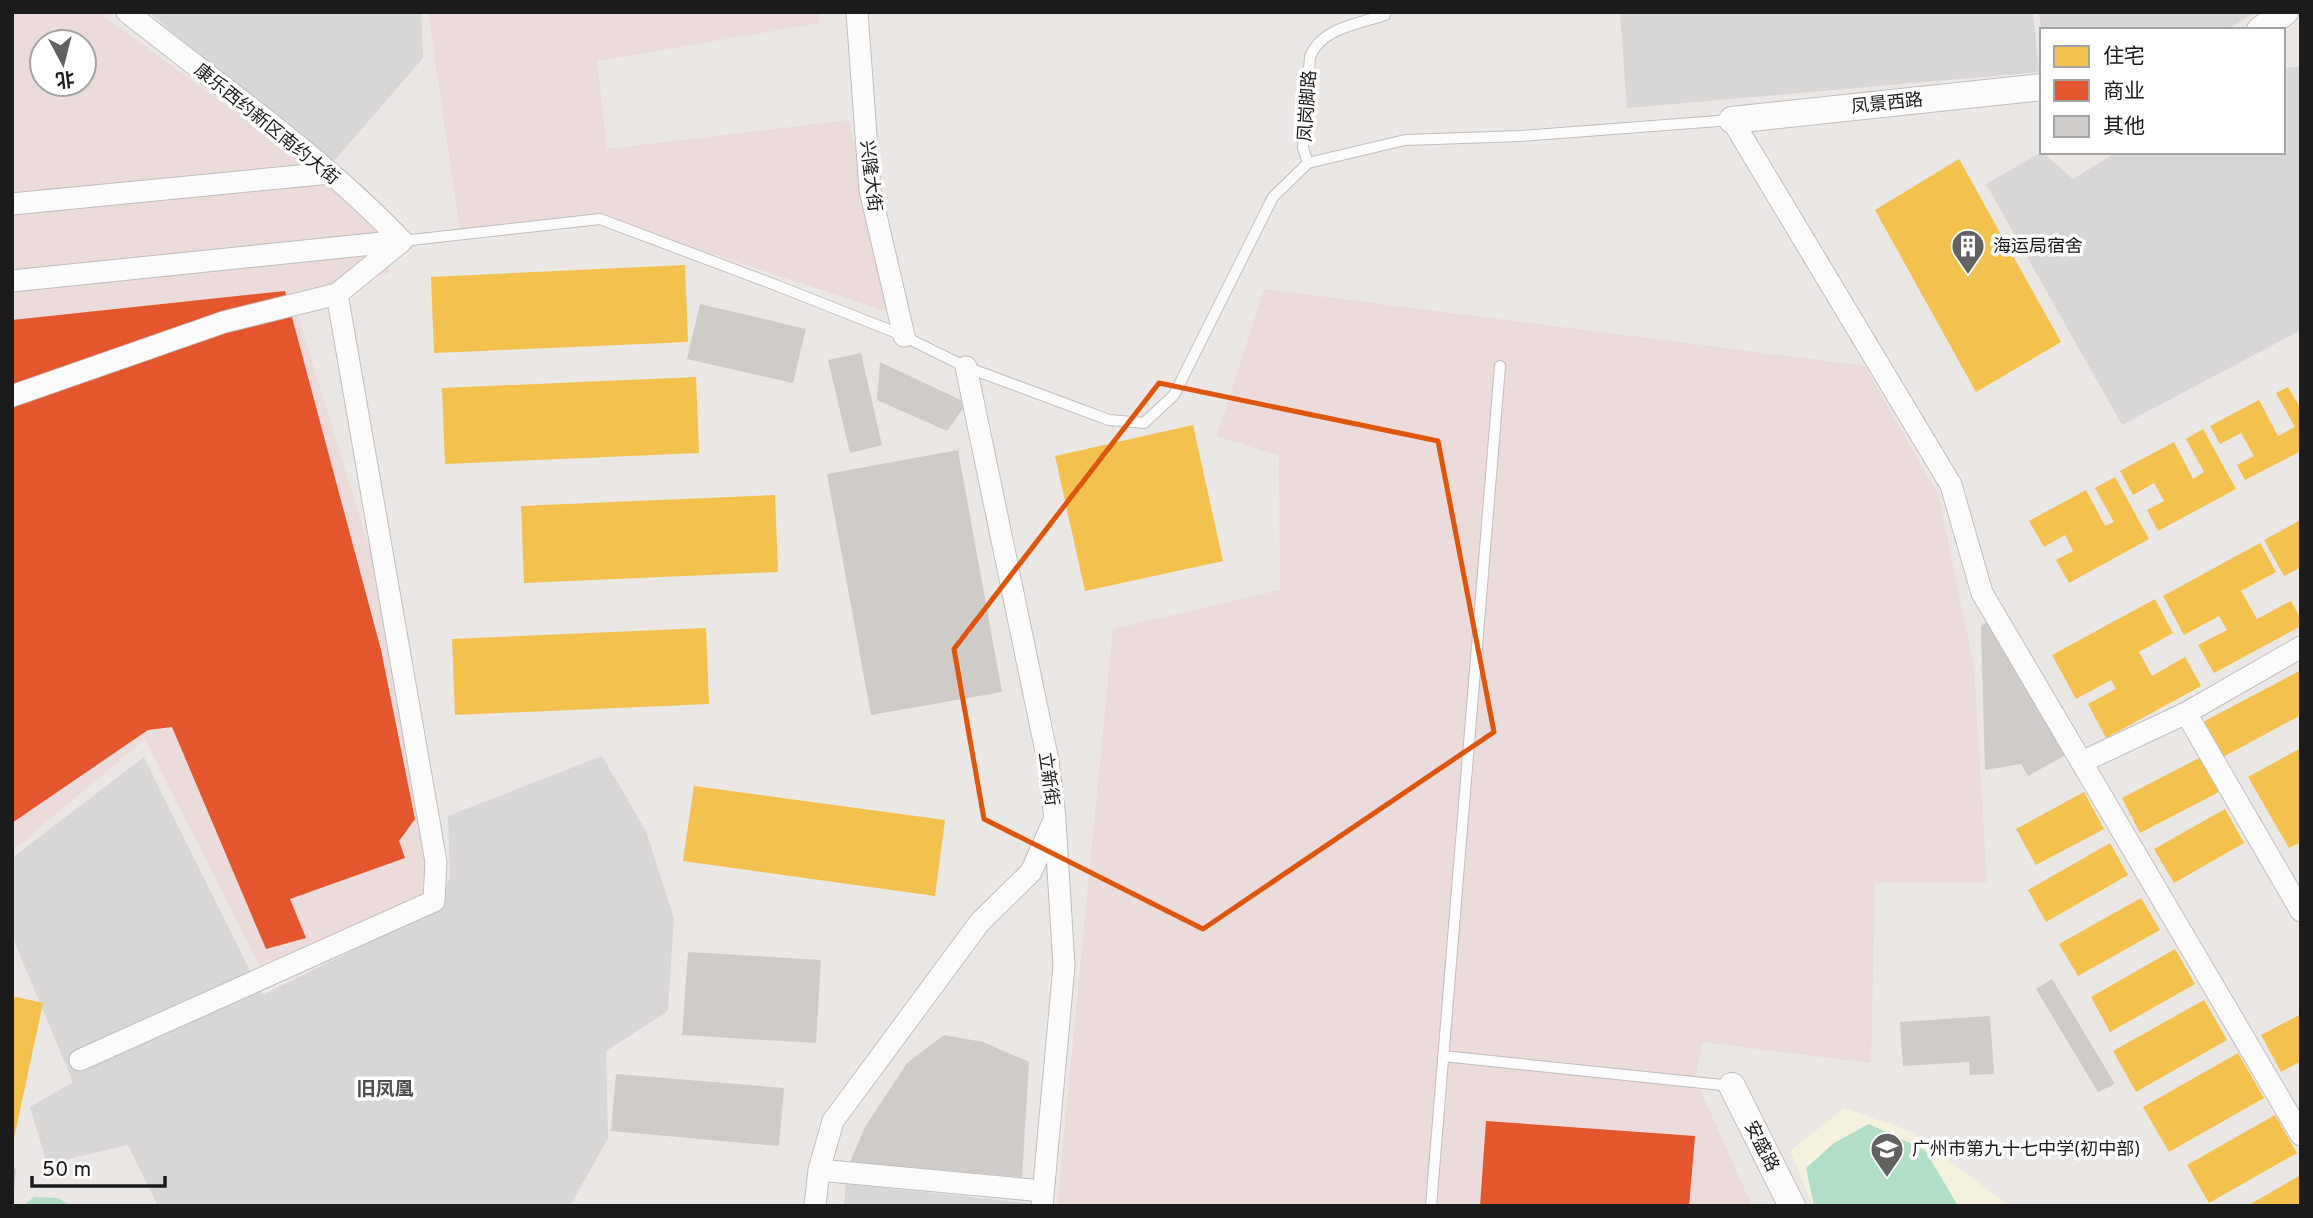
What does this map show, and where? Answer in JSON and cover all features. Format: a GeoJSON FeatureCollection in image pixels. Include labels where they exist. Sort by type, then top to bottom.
{"type":"FeatureCollection","features":[{"type":"Feature","properties":{"kind":"street","name":"康乐西约新区南约大街"},"geometry":{"type":"LineString","coordinates":[[127,12],[330,173],[369,206],[402,241]]}},
{"type":"Feature","properties":{"kind":"street","name":"兴隆大街"},"geometry":{"type":"LineString","coordinates":[[857,12],[870,190],[904,336]]}},
{"type":"Feature","properties":{"kind":"street"},"geometry":{"type":"LineString","coordinates":[[2263,28],[2285,12]]}},
{"type":"Feature","properties":{"kind":"street","name":"凤景西路"},"geometry":{"type":"LineString","coordinates":[[1732,120],[2040,87]]}},
{"type":"Feature","properties":{"kind":"street"},"geometry":{"type":"LineString","coordinates":[[1732,120],[1951,485],[1982,593],[2301,1135]]}},
{"type":"Feature","properties":{"kind":"street"},"geometry":{"type":"LineString","coordinates":[[12,204],[330,173]]}},
{"type":"Feature","properties":{"kind":"street"},"geometry":{"type":"LineString","coordinates":[[12,281],[402,241]]}},
{"type":"Feature","properties":{"kind":"street"},"geometry":{"type":"LineString","coordinates":[[12,396],[224,322],[337,294],[402,241]]}},
{"type":"Feature","properties":{"kind":"street"},"geometry":{"type":"LineString","coordinates":[[80,1060],[434,901],[434,849],[337,294]]}},
{"type":"Feature","properties":{"kind":"street","name":"立新街"},"geometry":{"type":"LineString","coordinates":[[815,1206],[819,1170],[833,1121],[980,922],[1031,872],[1055,818],[1048,761],[966,367]]}},
{"type":"Feature","properties":{"kind":"street"},"geometry":{"type":"LineString","coordinates":[[2082,762],[2186,713],[2301,647]]}},
{"type":"Feature","properties":{"kind":"street"},"geometry":{"type":"LineString","coordinates":[[2186,713],[2301,911]]}},
{"type":"Feature","properties":{"kind":"street"},"geometry":{"type":"LineString","coordinates":[[819,1170],[1043,1198],[1064,966],[1055,818]]}},
{"type":"Feature","properties":{"kind":"street","name":"安盛路"},"geometry":{"type":"LineString","coordinates":[[1732,1086],[1792,1206]]}},
{"type":"Feature","properties":{"kind":"lane","name":"凤岗脚路"},"geometry":{"type":"LineString","coordinates":[[1308,163],[1303,148],[1310,57],[1316,43],[1334,31],[1385,15],[1386,12]]}},
{"type":"Feature","properties":{"kind":"lane"},"geometry":{"type":"LineString","coordinates":[[402,241],[600,219],[904,336],[966,367],[1109,420],[1144,424],[1174,395],[1273,197],[1308,163],[1405,140],[1521,136],[1732,120]]}},
{"type":"Feature","properties":{"kind":"lane"},"geometry":{"type":"LineString","coordinates":[[1431,1206],[1500,366]]}},
{"type":"Feature","properties":{"kind":"lane"},"geometry":{"type":"LineString","coordinates":[[1443,1056],[1732,1086]]}},
{"type":"Feature","properties":{"kind":"highlighted area"},"geometry":{"type":"Polygon","coordinates":[[[1159,383],[1438,441],[1494,732],[1203,929],[984,819],[954,649],[1159,383]]]}},
{"type":"Feature","properties":{"kind":"shaded area"},"geometry":{"type":"Polygon","coordinates":[[[12,12],[98,12],[392,226],[389,273],[291,293],[401,651],[435,890],[265,976],[145,739],[12,851],[12,12]]]}},
{"type":"Feature","properties":{"kind":"shaded area"},"geometry":{"type":"Polygon","coordinates":[[[149,12],[421,12],[423,58],[328,168],[149,12]]]}},
{"type":"Feature","properties":{"kind":"shaded area"},"geometry":{"type":"Polygon","coordinates":[[[428,12],[818,12],[820,23],[597,61],[607,149],[849,120],[890,313],[599,216],[460,230],[428,12]]]}},
{"type":"Feature","properties":{"kind":"shaded area"},"geometry":{"type":"Polygon","coordinates":[[[1620,12],[2033,12],[2039,72],[1627,108],[1620,12]]]}},
{"type":"Feature","properties":{"kind":"shaded area"},"geometry":{"type":"Polygon","coordinates":[[[2039,12],[2256,12],[2229,28],[2041,28],[2039,12]]]}},
{"type":"Feature","properties":{"kind":"shaded area"},"geometry":{"type":"Polygon","coordinates":[[[2301,67],[2301,330],[2122,425],[1986,184],[2040,153],[2073,179],[2114,154],[2285,154],[2285,69],[2301,67]]]}},
{"type":"Feature","properties":{"kind":"shaded area"},"geometry":{"type":"Polygon","coordinates":[[[1264,289],[1865,366],[1939,497],[1974,667],[1987,883],[1875,883],[1871,1063],[1703,1042],[1695,1078],[1752,1206],[1057,1206],[1113,629],[1280,590],[1279,456],[1217,436],[1264,289]]]}},
{"type":"Feature","properties":{"kind":"shaded area"},"geometry":{"type":"Polygon","coordinates":[[[602,756],[646,831],[674,918],[668,1011],[606,1051],[608,1138],[570,1206],[158,1206],[128,1145],[47,1164],[30,1107],[73,1082],[12,936],[12,858],[144,757],[262,995],[437,909],[450,877],[448,816],[602,756]]]}},
{"type":"Feature","properties":{"kind":"shaded area","name":"广州市第九十七中学(初中部)"},"geometry":{"type":"Polygon","coordinates":[[[1844,1108],[1910,1131],[2009,1206],[1813,1206],[1790,1151],[1844,1108]]]}},
{"type":"Feature","properties":{"kind":"shaded area"},"geometry":{"type":"Polygon","coordinates":[[[846,1184],[1036,1204],[844,1206],[846,1184]]]}},
{"type":"Feature","properties":{"kind":"green space","name":"广州市第九十七中学(初中部)"},"geometry":{"type":"Polygon","coordinates":[[[1869,1124],[1925,1150],[1958,1206],[1814,1206],[1806,1168],[1834,1143],[1869,1124]]]}},
{"type":"Feature","properties":{"kind":"green space"},"geometry":{"type":"Polygon","coordinates":[[[34,1197],[58,1198],[71,1206],[23,1206],[34,1197]]]}},
{"type":"Feature","properties":{"kind":"building: 住宅","name":"海运局宿舍"},"geometry":{"type":"Polygon","coordinates":[[[1959,159],[2061,342],[1976,392],[1875,210],[1959,159]]]}},
{"type":"Feature","properties":{"kind":"building: 住宅"},"geometry":{"type":"Polygon","coordinates":[[[685,265],[688,342],[434,353],[431,277],[685,265]]]}},
{"type":"Feature","properties":{"kind":"building: 住宅"},"geometry":{"type":"Polygon","coordinates":[[[696,377],[699,453],[445,464],[442,388],[696,377]]]}},
{"type":"Feature","properties":{"kind":"building: 住宅"},"geometry":{"type":"Polygon","coordinates":[[[2288,387],[2301,409],[2301,451],[2245,480],[2237,465],[2254,456],[2241,433],[2220,444],[2210,426],[2259,400],[2278,436],[2295,427],[2276,393],[2288,387]]]}},
{"type":"Feature","properties":{"kind":"building: 住宅"},"geometry":{"type":"Polygon","coordinates":[[[1193,425],[1223,561],[1085,591],[1055,456],[1193,425]]]}},
{"type":"Feature","properties":{"kind":"building: 住宅"},"geometry":{"type":"Polygon","coordinates":[[[2203,429],[2236,489],[2158,531],[2147,510],[2164,501],[2154,483],[2133,495],[2120,471],[2174,442],[2193,479],[2204,472],[2186,439],[2203,429]]]}},
{"type":"Feature","properties":{"kind":"building: 住宅"},"geometry":{"type":"Polygon","coordinates":[[[2115,477],[2149,539],[2069,583],[2056,560],[2073,551],[2065,535],[2044,547],[2029,521],[2086,490],[2105,526],[2114,522],[2095,488],[2115,477]]]}},
{"type":"Feature","properties":{"kind":"building: 住宅"},"geometry":{"type":"Polygon","coordinates":[[[775,495],[778,572],[524,583],[521,506],[775,495]]]}},
{"type":"Feature","properties":{"kind":"building: 住宅"},"geometry":{"type":"Polygon","coordinates":[[[2301,520],[2301,567],[2284,576],[2264,540],[2301,520]]]}},
{"type":"Feature","properties":{"kind":"building: 住宅"},"geometry":{"type":"Polygon","coordinates":[[[2260,543],[2276,572],[2241,591],[2257,619],[2291,601],[2301,619],[2301,626],[2214,673],[2198,645],[2227,630],[2219,616],[2184,635],[2163,596],[2260,543]]]}},
{"type":"Feature","properties":{"kind":"building: 住宅"},"geometry":{"type":"Polygon","coordinates":[[[2155,599],[2173,633],[2139,652],[2152,676],[2185,657],[2201,686],[2106,738],[2088,704],[2116,689],[2111,680],[2076,699],[2052,655],[2155,599]]]}},
{"type":"Feature","properties":{"kind":"building: 住宅"},"geometry":{"type":"Polygon","coordinates":[[[706,628],[709,704],[455,715],[452,639],[706,628]]]}},
{"type":"Feature","properties":{"kind":"building: 住宅"},"geometry":{"type":"Polygon","coordinates":[[[2301,670],[2301,715],[2223,757],[2203,722],[2301,670]]]}},
{"type":"Feature","properties":{"kind":"building: 住宅"},"geometry":{"type":"Polygon","coordinates":[[[2301,748],[2301,842],[2289,848],[2248,777],[2301,748]]]}},
{"type":"Feature","properties":{"kind":"building: 住宅"},"geometry":{"type":"Polygon","coordinates":[[[2201,757],[2219,792],[2140,833],[2122,798],[2201,757]]]}},
{"type":"Feature","properties":{"kind":"building: 住宅"},"geometry":{"type":"Polygon","coordinates":[[[694,786],[945,820],[935,896],[683,861],[694,786]]]}},
{"type":"Feature","properties":{"kind":"building: 住宅"},"geometry":{"type":"Polygon","coordinates":[[[2084,792],[2104,829],[2036,865],[2016,829],[2084,792]]]}},
{"type":"Feature","properties":{"kind":"building: 住宅"},"geometry":{"type":"Polygon","coordinates":[[[2225,809],[2244,843],[2174,883],[2154,849],[2225,809]]]}},
{"type":"Feature","properties":{"kind":"building: 住宅"},"geometry":{"type":"Polygon","coordinates":[[[2110,843],[2128,875],[2046,922],[2028,890],[2110,843]]]}},
{"type":"Feature","properties":{"kind":"building: 住宅"},"geometry":{"type":"Polygon","coordinates":[[[2141,898],[2160,930],[2078,976],[2059,944],[2141,898]]]}},
{"type":"Feature","properties":{"kind":"building: 住宅"},"geometry":{"type":"Polygon","coordinates":[[[2175,949],[2195,984],[2110,1032],[2091,997],[2175,949]]]}},
{"type":"Feature","properties":{"kind":"building: 住宅"},"geometry":{"type":"Polygon","coordinates":[[[12,996],[43,1003],[13,1143],[12,1142],[12,996]]]}},
{"type":"Feature","properties":{"kind":"building: 住宅"},"geometry":{"type":"Polygon","coordinates":[[[2204,1000],[2227,1040],[2136,1092],[2113,1051],[2204,1000]]]}},
{"type":"Feature","properties":{"kind":"building: 住宅"},"geometry":{"type":"Polygon","coordinates":[[[2301,1014],[2301,1061],[2281,1072],[2261,1035],[2301,1014]]]}},
{"type":"Feature","properties":{"kind":"building: 住宅"},"geometry":{"type":"Polygon","coordinates":[[[2238,1053],[2264,1098],[2169,1152],[2143,1107],[2238,1053]]]}},
{"type":"Feature","properties":{"kind":"building: 住宅"},"geometry":{"type":"Polygon","coordinates":[[[2275,1115],[2297,1153],[2209,1203],[2187,1165],[2275,1115]]]}},
{"type":"Feature","properties":{"kind":"building: 住宅"},"geometry":{"type":"Polygon","coordinates":[[[2301,1175],[2301,1206],[2247,1206],[2301,1175]]]}},
{"type":"Feature","properties":{"kind":"building: 商业"},"geometry":{"type":"Polygon","coordinates":[[[285,291],[381,650],[415,819],[399,841],[405,858],[290,899],[306,938],[266,949],[172,727],[148,730],[12,823],[12,320],[285,291]]]}},
{"type":"Feature","properties":{"kind":"building: 商业"},"geometry":{"type":"Polygon","coordinates":[[[1486,1121],[1695,1136],[1689,1206],[1480,1206],[1486,1121]]]}},
{"type":"Feature","properties":{"kind":"building: 其他"},"geometry":{"type":"Polygon","coordinates":[[[700,304],[806,329],[793,383],[687,359],[700,304]]]}},
{"type":"Feature","properties":{"kind":"building: 其他"},"geometry":{"type":"Polygon","coordinates":[[[861,353],[882,445],[850,453],[828,360],[861,353]]]}},
{"type":"Feature","properties":{"kind":"building: 其他"},"geometry":{"type":"Polygon","coordinates":[[[880,362],[967,403],[947,431],[877,400],[880,362]]]}},
{"type":"Feature","properties":{"kind":"building: 其他"},"geometry":{"type":"Polygon","coordinates":[[[958,450],[1002,692],[871,715],[827,474],[958,450]]]}},
{"type":"Feature","properties":{"kind":"building: 其他"},"geometry":{"type":"Polygon","coordinates":[[[1989,620],[2067,754],[2028,776],[2021,764],[1985,770],[1981,626],[1989,620]]]}},
{"type":"Feature","properties":{"kind":"building: 其他"},"geometry":{"type":"Polygon","coordinates":[[[688,952],[821,960],[816,1043],[682,1035],[688,952]]]}},
{"type":"Feature","properties":{"kind":"building: 其他"},"geometry":{"type":"Polygon","coordinates":[[[2052,979],[2115,1084],[2098,1092],[2036,989],[2052,979]]]}},
{"type":"Feature","properties":{"kind":"building: 其他"},"geometry":{"type":"Polygon","coordinates":[[[1990,1016],[1994,1074],[1970,1075],[1969,1062],[1903,1066],[1900,1022],[1990,1016]]]}},
{"type":"Feature","properties":{"kind":"building: 其他"},"geometry":{"type":"Polygon","coordinates":[[[944,1035],[983,1042],[1029,1062],[1022,1177],[850,1162],[865,1127],[907,1063],[944,1035]]]}},
{"type":"Feature","properties":{"kind":"building: 其他"},"geometry":{"type":"Polygon","coordinates":[[[616,1074],[784,1088],[779,1146],[611,1131],[616,1074]]]}},
{"type":"Feature","properties":{"kind":"building: 其他"},"geometry":{"type":"Polygon","coordinates":[[[12,1168],[16,1169],[14,1192],[12,1192],[12,1168]]]}},
{"type":"Feature","properties":{"kind":"place","name":"海运局宿舍"},"geometry":{"type":"Point","coordinates":[1968,276]}},
{"type":"Feature","properties":{"kind":"place","name":"广州市第九十七中学(初中部)"},"geometry":{"type":"Point","coordinates":[1887,1179]}},
{"type":"Feature","properties":{"kind":"district","name":"旧凤凰"},"geometry":{"type":"Point","coordinates":[385,1088]}}]}
